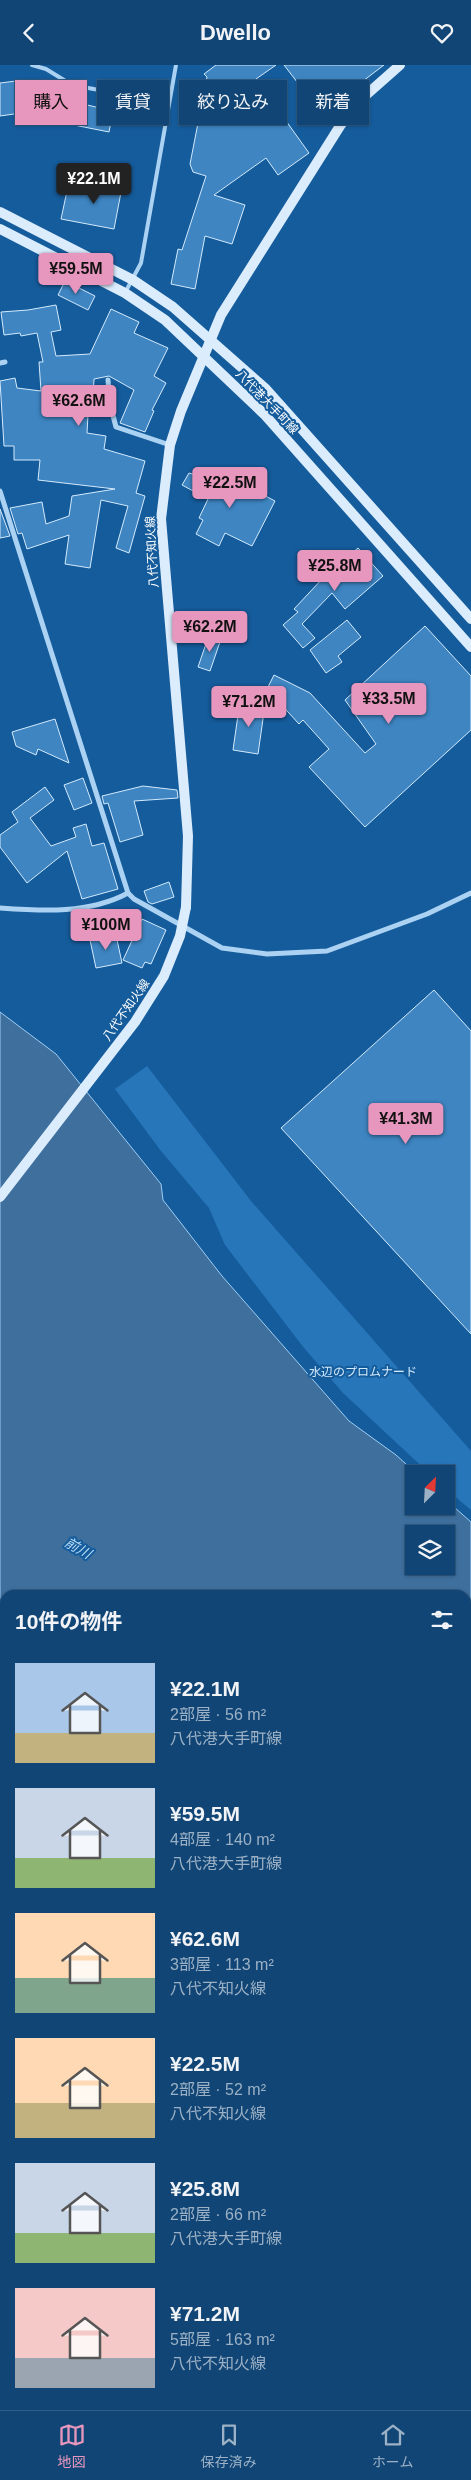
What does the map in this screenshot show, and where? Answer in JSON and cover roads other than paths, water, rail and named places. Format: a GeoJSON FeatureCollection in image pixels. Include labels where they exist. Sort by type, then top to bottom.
{"type":"FeatureCollection","features":[{"type":"Feature","properties":{"kind":"main road","name":"八代不知火線"},"geometry":{"type":"LineString","coordinates":[[0,1197],[135,1022],[164,976],[180,936],[186,907],[188,836],[161,519],[170,445],[180,411],[221,315],[340,126],[357,103],[400,65]]}},
{"type":"Feature","properties":{"kind":"main road","name":"八代港大手町線"},"geometry":{"type":"LineString","coordinates":[[0,212],[133,279],[173,307],[266,389],[471,619]]}},
{"type":"Feature","properties":{"kind":"main road","name":"八代港大手町線"},"geometry":{"type":"LineString","coordinates":[[0,229],[125,293],[164,320],[264,414],[471,647]]}},
{"type":"Feature","properties":{"kind":"street"},"geometry":{"type":"LineString","coordinates":[[108,380],[110,404],[116,427],[170,445]]}},
{"type":"Feature","properties":{"kind":"street"},"geometry":{"type":"LineString","coordinates":[[0,491],[128,893],[134,899],[222,947],[267,954],[327,951],[427,914],[471,893]]}},
{"type":"Feature","properties":{"kind":"street"},"geometry":{"type":"LineString","coordinates":[[0,908],[50,912],[110,902],[128,893]]}},
{"type":"Feature","properties":{"kind":"lane"},"geometry":{"type":"LineString","coordinates":[[32,65],[46,67],[72,85],[97,90]]}},
{"type":"Feature","properties":{"kind":"lane"},"geometry":{"type":"LineString","coordinates":[[169,103],[176,65]]}},
{"type":"Feature","properties":{"kind":"lane"},"geometry":{"type":"LineString","coordinates":[[125,293],[141,263],[165,125]]}},
{"type":"Feature","properties":{"kind":"water","name":"前川"},"geometry":{"type":"Polygon","coordinates":[[[0,1012],[56,1054],[161,1184],[163,1200],[222,1276],[349,1421],[407,1465],[405,1465],[405,1515],[455,1515],[455,1508],[471,1522],[471,1590],[0,1590],[0,1012]]]}},
{"type":"Feature","properties":{"kind":"park label","name":"水辺のプロムナード"},"geometry":{"type":"Point","coordinates":[363,1372]}}]}
